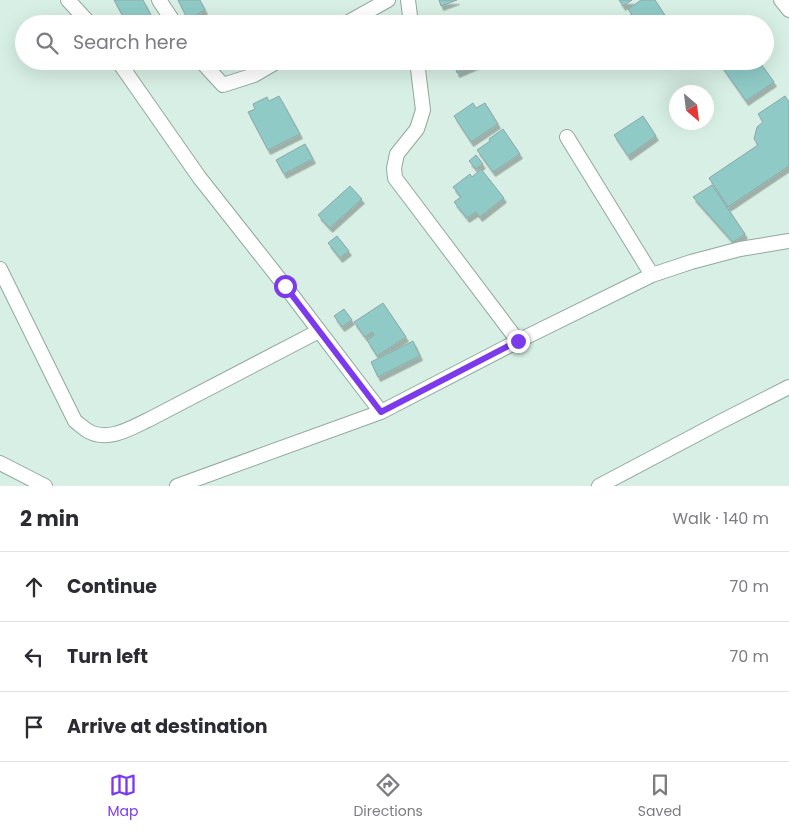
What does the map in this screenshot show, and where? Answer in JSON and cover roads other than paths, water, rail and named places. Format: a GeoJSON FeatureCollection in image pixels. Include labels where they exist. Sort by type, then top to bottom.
{"type":"FeatureCollection","features":[{"type":"Feature","properties":{"kind":"street"},"geometry":{"type":"LineString","coordinates":[[68,0],[82,15]]}},
{"type":"Feature","properties":{"kind":"street"},"geometry":{"type":"LineString","coordinates":[[159,0],[169,15]]}},
{"type":"Feature","properties":{"kind":"street"},"geometry":{"type":"LineString","coordinates":[[361,15],[388,0]]}},
{"type":"Feature","properties":{"kind":"street"},"geometry":{"type":"LineString","coordinates":[[408,0],[410,15]]}},
{"type":"Feature","properties":{"kind":"street"},"geometry":{"type":"LineString","coordinates":[[781,0],[789,10]]}},
{"type":"Feature","properties":{"kind":"street"},"geometry":{"type":"LineString","coordinates":[[124,70],[199,177],[381,412]]}},
{"type":"Feature","properties":{"kind":"street"},"geometry":{"type":"LineString","coordinates":[[209,70],[223,86],[263,70]]}},
{"type":"Feature","properties":{"kind":"street"},"geometry":{"type":"LineString","coordinates":[[418,70],[423,110],[417,129],[397,154],[394,168],[395,178],[518,341]]}},
{"type":"Feature","properties":{"kind":"street"},"geometry":{"type":"LineString","coordinates":[[567,137],[652,275]]}},
{"type":"Feature","properties":{"kind":"street"},"geometry":{"type":"LineString","coordinates":[[177,486],[381,412],[518,341],[652,275],[740,249],[789,241]]}},
{"type":"Feature","properties":{"kind":"street"},"geometry":{"type":"LineString","coordinates":[[0,269],[75,421],[88,431],[101,436],[119,433],[148,420],[319,332]]}},
{"type":"Feature","properties":{"kind":"street"},"geometry":{"type":"LineString","coordinates":[[599,486],[789,387]]}},
{"type":"Feature","properties":{"kind":"street"},"geometry":{"type":"LineString","coordinates":[[0,463],[45,486]]}}]}
